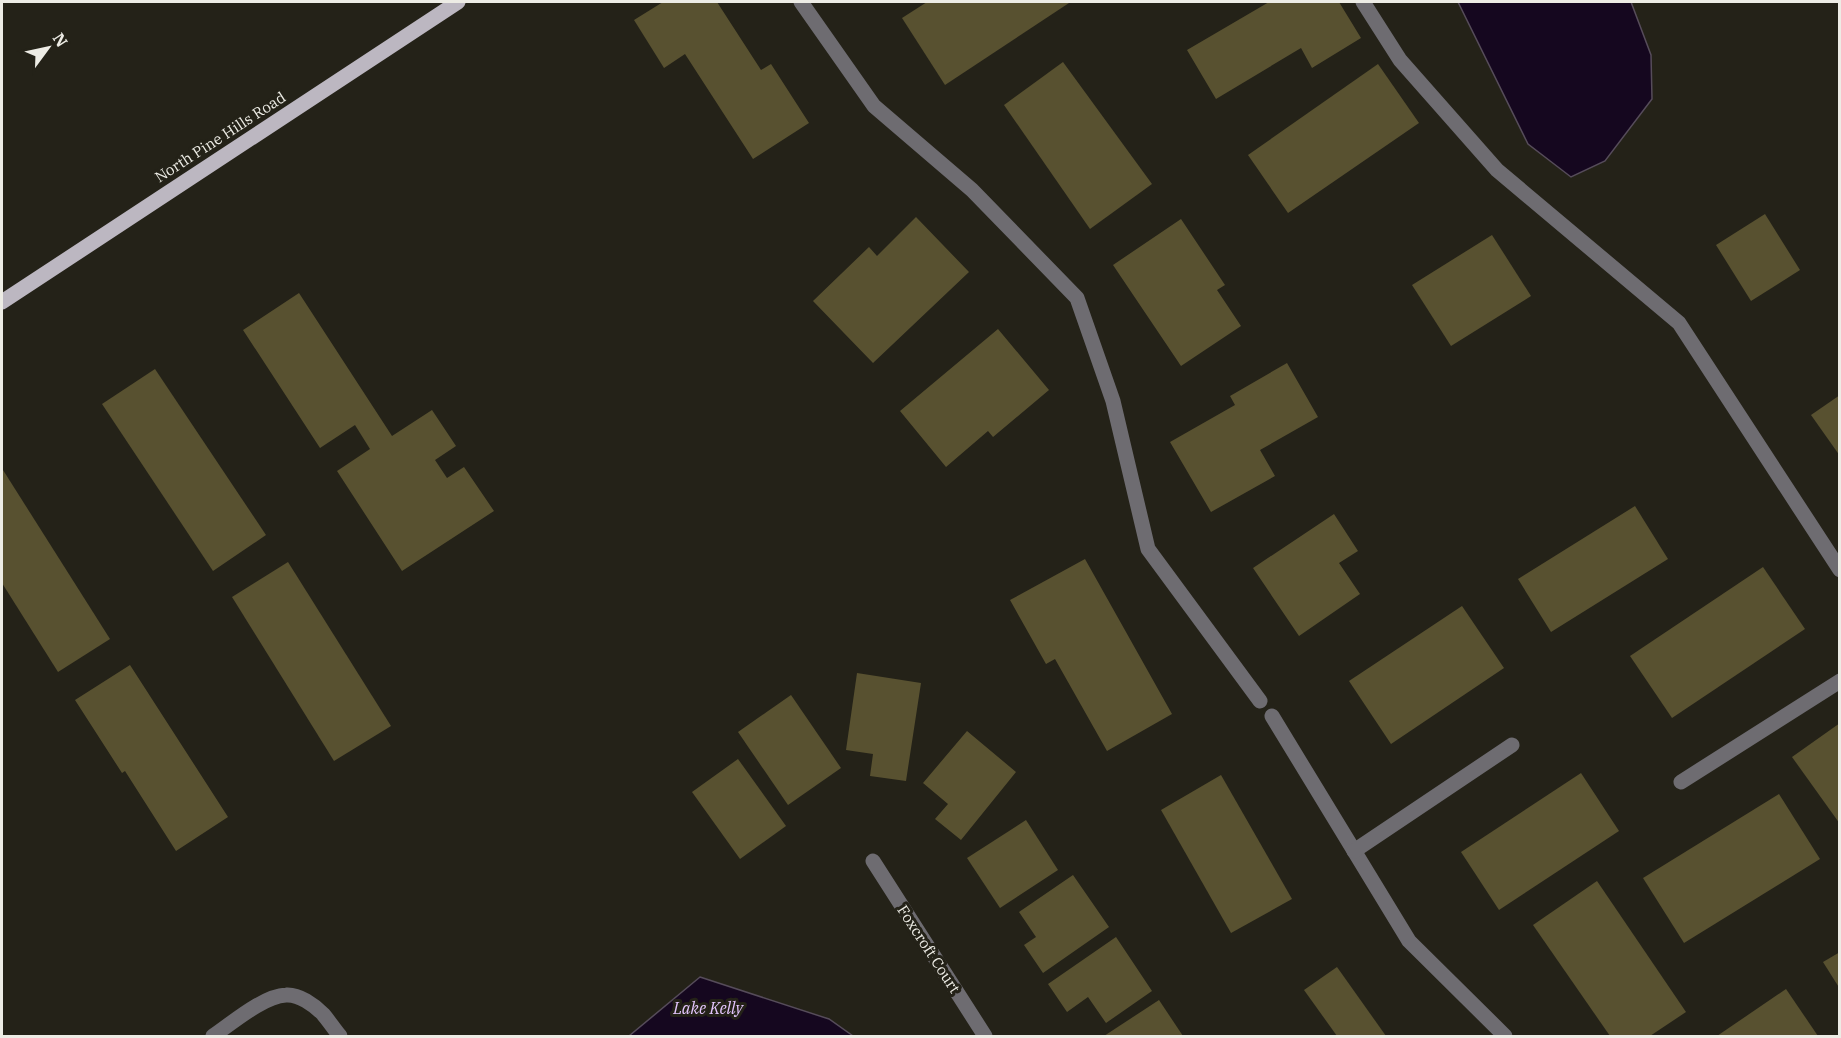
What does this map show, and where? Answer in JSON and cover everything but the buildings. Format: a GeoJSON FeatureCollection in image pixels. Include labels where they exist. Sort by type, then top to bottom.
{"type":"FeatureCollection","features":[{"type":"Feature","properties":{"kind":"main road","name":"North Pine Hills Road"},"geometry":{"type":"LineString","coordinates":[[2,302],[458,2]]}},
{"type":"Feature","properties":{"kind":"street"},"geometry":{"type":"LineString","coordinates":[[801,2],[874,106],[972,190],[1077,298],[1113,401],[1148,549],[1260,701]]}},
{"type":"Feature","properties":{"kind":"street"},"geometry":{"type":"LineString","coordinates":[[1363,2],[1400,60],[1497,170],[1678,323],[1839,570]]}},
{"type":"Feature","properties":{"kind":"street"},"geometry":{"type":"LineString","coordinates":[[1681,782],[1839,681]]}},
{"type":"Feature","properties":{"kind":"street"},"geometry":{"type":"LineString","coordinates":[[1272,716],[1409,941],[1505,1036]]}},
{"type":"Feature","properties":{"kind":"street"},"geometry":{"type":"LineString","coordinates":[[1354,851],[1512,745]]}},
{"type":"Feature","properties":{"kind":"street","name":"Foxcroft Court"},"geometry":{"type":"LineString","coordinates":[[873,861],[985,1036]]}},
{"type":"Feature","properties":{"kind":"street"},"geometry":{"type":"LineString","coordinates":[[213,1036],[268,1000],[287,994],[314,1006],[340,1036]]}},
{"type":"Feature","properties":{"kind":"water"},"geometry":{"type":"Polygon","coordinates":[[[1458,2],[1631,2],[1651,55],[1652,99],[1605,161],[1571,177],[1528,144],[1458,2]]]}},
{"type":"Feature","properties":{"kind":"water","name":"Lake Kelly"},"geometry":{"type":"Polygon","coordinates":[[[700,977],[829,1019],[853,1036],[629,1036],[700,977]]]}}]}
